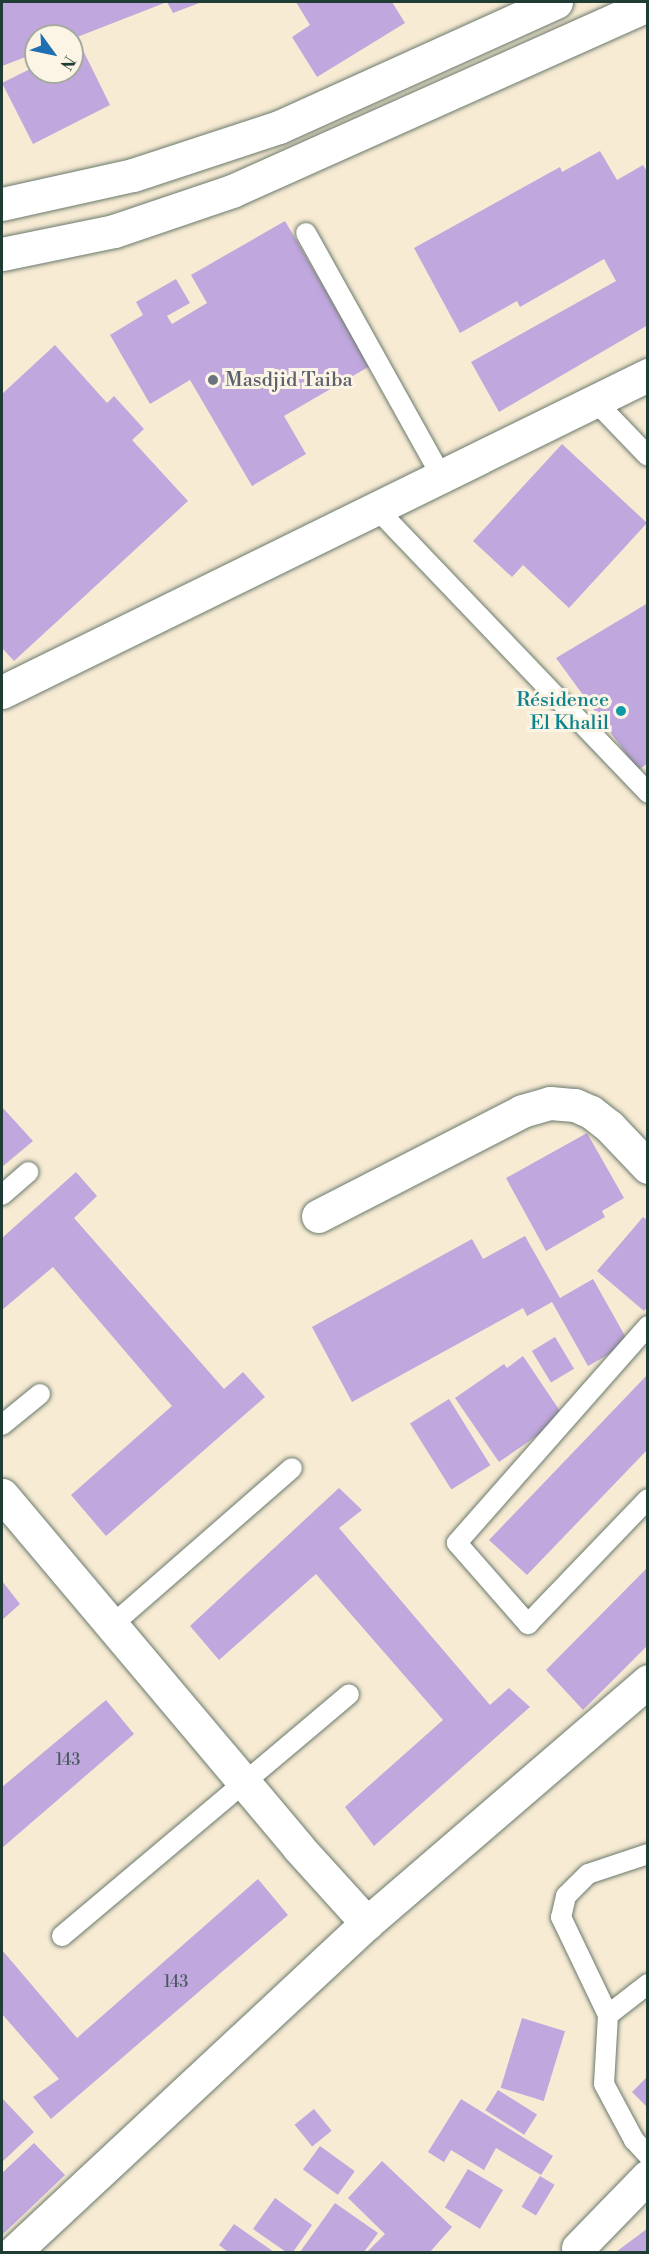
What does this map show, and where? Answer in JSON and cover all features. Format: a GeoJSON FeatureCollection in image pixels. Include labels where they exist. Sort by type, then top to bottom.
{"type":"FeatureCollection","features":[{"type":"Feature","properties":{"kind":"street"},"geometry":{"type":"LineString","coordinates":[[2,204],[133,175],[279,127],[556,2]]}},
{"type":"Feature","properties":{"kind":"street"},"geometry":{"type":"LineString","coordinates":[[2,254],[114,231],[232,190],[648,5]]}},
{"type":"Feature","properties":{"kind":"street"},"geometry":{"type":"LineString","coordinates":[[2,692],[648,375]]}},
{"type":"Feature","properties":{"kind":"street"},"geometry":{"type":"LineString","coordinates":[[318,1216],[522,1111],[550,1103],[575,1105],[591,1112],[609,1126],[648,1167]]}},
{"type":"Feature","properties":{"kind":"street"},"geometry":{"type":"LineString","coordinates":[[2,1495],[242,1780],[368,1923]]}},
{"type":"Feature","properties":{"kind":"street"},"geometry":{"type":"LineString","coordinates":[[14,2253],[368,1923],[648,1682]]}},
{"type":"Feature","properties":{"kind":"street"},"geometry":{"type":"LineString","coordinates":[[578,2248],[648,2176]]}},
{"type":"Feature","properties":{"kind":"lane"},"geometry":{"type":"LineString","coordinates":[[306,233],[441,476]]}},
{"type":"Feature","properties":{"kind":"lane"},"geometry":{"type":"LineString","coordinates":[[595,400],[648,456]]}},
{"type":"Feature","properties":{"kind":"lane"},"geometry":{"type":"LineString","coordinates":[[376,507],[648,793]]}},
{"type":"Feature","properties":{"kind":"lane"},"geometry":{"type":"LineString","coordinates":[[2,1195],[28,1172]]}},
{"type":"Feature","properties":{"kind":"lane"},"geometry":{"type":"LineString","coordinates":[[648,1326],[457,1543],[528,1624],[648,1499]]}},
{"type":"Feature","properties":{"kind":"lane"},"geometry":{"type":"LineString","coordinates":[[2,1425],[40,1394]]}},
{"type":"Feature","properties":{"kind":"lane"},"geometry":{"type":"LineString","coordinates":[[111,1626],[292,1468]]}},
{"type":"Feature","properties":{"kind":"lane"},"geometry":{"type":"LineString","coordinates":[[62,1936],[242,1780],[349,1694]]}},
{"type":"Feature","properties":{"kind":"lane"},"geometry":{"type":"LineString","coordinates":[[648,1854],[588,1874],[566,1896],[561,1917],[608,2015],[604,2084],[634,2140],[648,2155]]}},
{"type":"Feature","properties":{"kind":"lane"},"geometry":{"type":"LineString","coordinates":[[608,2015],[648,1984]]}},
{"type":"Feature","properties":{"kind":"building"},"geometry":{"type":"Polygon","coordinates":[[[2,2],[167,2],[84,34],[84,24],[24,24],[24,58],[2,66],[2,2]]]}},
{"type":"Feature","properties":{"kind":"building"},"geometry":{"type":"Polygon","coordinates":[[[167,2],[202,2],[173,13],[167,2]]]}},
{"type":"Feature","properties":{"kind":"building"},"geometry":{"type":"Polygon","coordinates":[[[296,2],[392,2],[405,23],[317,77],[292,37],[310,25],[296,2]]]}},
{"type":"Feature","properties":{"kind":"building"},"geometry":{"type":"Polygon","coordinates":[[[84,52],[110,105],[33,144],[2,83],[24,72],[24,84],[84,84],[84,52]]]}},
{"type":"Feature","properties":{"kind":"building"},"geometry":{"type":"Polygon","coordinates":[[[600,151],[617,180],[643,165],[648,173],[648,325],[499,412],[471,362],[616,281],[604,259],[520,307],[517,301],[460,333],[414,248],[560,167],[562,172],[600,151]]]}},
{"type":"Feature","properties":{"kind":"building"},"geometry":{"type":"Polygon","coordinates":[[[285,221],[370,366],[284,416],[306,454],[252,486],[190,380],[150,404],[110,335],[143,315],[136,302],[176,279],[190,303],[167,316],[172,324],[207,303],[191,275],[285,221]]]}},
{"type":"Feature","properties":{"kind":"building"},"geometry":{"type":"Polygon","coordinates":[[[55,345],[107,403],[114,396],[144,429],[132,440],[188,501],[14,661],[2,648],[2,394],[55,345]]]}},
{"type":"Feature","properties":{"kind":"building"},"geometry":{"type":"Polygon","coordinates":[[[562,444],[647,523],[569,608],[523,565],[512,577],[473,541],[562,444]]]}},
{"type":"Feature","properties":{"kind":"building","name":"Résidence El Khalil"},"geometry":{"type":"Polygon","coordinates":[[[648,603],[648,763],[638,770],[556,658],[648,603]]]}},
{"type":"Feature","properties":{"kind":"building"},"geometry":{"type":"Polygon","coordinates":[[[2,1107],[33,1141],[2,1167],[2,1107]]]}},
{"type":"Feature","properties":{"kind":"building"},"geometry":{"type":"Polygon","coordinates":[[[587,1133],[624,1198],[602,1211],[605,1217],[546,1251],[506,1178],[587,1133]]]}},
{"type":"Feature","properties":{"kind":"building"},"geometry":{"type":"Polygon","coordinates":[[[76,1172],[97,1196],[74,1218],[224,1389],[243,1372],[265,1397],[106,1536],[71,1495],[172,1406],[53,1267],[2,1310],[2,1238],[76,1172]]]}},
{"type":"Feature","properties":{"kind":"building"},"geometry":{"type":"Polygon","coordinates":[[[643,1217],[648,1221],[648,1306],[644,1311],[597,1271],[643,1217]]]}},
{"type":"Feature","properties":{"kind":"building"},"geometry":{"type":"Polygon","coordinates":[[[525,1236],[560,1298],[593,1279],[629,1343],[588,1366],[552,1302],[527,1316],[523,1308],[352,1402],[312,1327],[472,1239],[483,1259],[525,1236]]]}},
{"type":"Feature","properties":{"kind":"building"},"geometry":{"type":"Polygon","coordinates":[[[555,1337],[574,1369],[551,1383],[532,1351],[555,1337]]]}},
{"type":"Feature","properties":{"kind":"building"},"geometry":{"type":"Polygon","coordinates":[[[523,1356],[564,1417],[499,1462],[455,1398],[504,1364],[507,1368],[523,1356]]]}},
{"type":"Feature","properties":{"kind":"building"},"geometry":{"type":"Polygon","coordinates":[[[648,1374],[648,1449],[527,1575],[489,1540],[648,1374]]]}},
{"type":"Feature","properties":{"kind":"building"},"geometry":{"type":"Polygon","coordinates":[[[449,1399],[490,1465],[451,1490],[410,1423],[449,1399]]]}},
{"type":"Feature","properties":{"kind":"building"},"geometry":{"type":"Polygon","coordinates":[[[339,1488],[362,1510],[339,1528],[490,1705],[509,1688],[530,1707],[374,1846],[345,1807],[443,1720],[316,1574],[219,1660],[190,1626],[339,1488]]]}},
{"type":"Feature","properties":{"kind":"building"},"geometry":{"type":"Polygon","coordinates":[[[648,1567],[648,1645],[583,1710],[546,1670],[648,1567]]]}},
{"type":"Feature","properties":{"kind":"building"},"geometry":{"type":"Polygon","coordinates":[[[2,1581],[20,1604],[2,1620],[2,1581]]]}},
{"type":"Feature","properties":{"kind":"building"},"geometry":{"type":"Polygon","coordinates":[[[106,1700],[134,1734],[2,1848],[2,1787],[106,1700]]]}},
{"type":"Feature","properties":{"kind":"building"},"geometry":{"type":"Polygon","coordinates":[[[258,1879],[288,1915],[51,2119],[33,2097],[59,2079],[2,2014],[2,1950],[77,2038],[258,1879]]]}},
{"type":"Feature","properties":{"kind":"building"},"geometry":{"type":"Polygon","coordinates":[[[522,2018],[565,2031],[544,2101],[501,2088],[522,2018]]]}},
{"type":"Feature","properties":{"kind":"building"},"geometry":{"type":"Polygon","coordinates":[[[648,2076],[648,2108],[632,2092],[648,2076]]]}},
{"type":"Feature","properties":{"kind":"building"},"geometry":{"type":"Polygon","coordinates":[[[498,2090],[537,2114],[524,2135],[485,2110],[498,2090]]]}},
{"type":"Feature","properties":{"kind":"building"},"geometry":{"type":"Polygon","coordinates":[[[2,2098],[34,2132],[2,2162],[2,2098]]]}},
{"type":"Feature","properties":{"kind":"building"},"geometry":{"type":"Polygon","coordinates":[[[461,2099],[553,2156],[541,2175],[496,2148],[484,2170],[451,2150],[444,2162],[428,2152],[461,2099]]]}},
{"type":"Feature","properties":{"kind":"building"},"geometry":{"type":"Polygon","coordinates":[[[314,2109],[332,2131],[312,2146],[295,2125],[314,2109]]]}},
{"type":"Feature","properties":{"kind":"building"},"geometry":{"type":"Polygon","coordinates":[[[34,2143],[65,2175],[2,2235],[2,2173],[34,2143]]]}},
{"type":"Feature","properties":{"kind":"building"},"geometry":{"type":"Polygon","coordinates":[[[320,2146],[355,2171],[338,2195],[303,2169],[320,2146]]]}},
{"type":"Feature","properties":{"kind":"building"},"geometry":{"type":"Polygon","coordinates":[[[382,2161],[452,2227],[430,2252],[367,2252],[385,2234],[348,2198],[382,2161]]]}},
{"type":"Feature","properties":{"kind":"building"},"geometry":{"type":"Polygon","coordinates":[[[468,2169],[503,2190],[480,2229],[445,2208],[468,2169]]]}},
{"type":"Feature","properties":{"kind":"building"},"geometry":{"type":"Polygon","coordinates":[[[540,2176],[555,2185],[536,2216],[521,2207],[540,2176]]]}},
{"type":"Feature","properties":{"kind":"building"},"geometry":{"type":"Polygon","coordinates":[[[275,2198],[312,2225],[293,2252],[286,2252],[253,2229],[275,2198]]]}},
{"type":"Feature","properties":{"kind":"building"},"geometry":{"type":"Polygon","coordinates":[[[335,2203],[378,2233],[364,2252],[300,2252],[335,2203]]]}},
{"type":"Feature","properties":{"kind":"building"},"geometry":{"type":"Polygon","coordinates":[[[234,2224],[274,2252],[228,2252],[219,2245],[234,2224]]]}},
{"type":"Feature","properties":{"kind":"building"},"geometry":{"type":"Polygon","coordinates":[[[648,2228],[648,2252],[616,2252],[648,2228]]]}},
{"type":"Feature","properties":{"kind":"place","name":"Masdjid Taiba"},"geometry":{"type":"Point","coordinates":[213,380]}},
{"type":"Feature","properties":{"kind":"place","name":"Résidence El Khalil"},"geometry":{"type":"Point","coordinates":[621,711]}}]}
